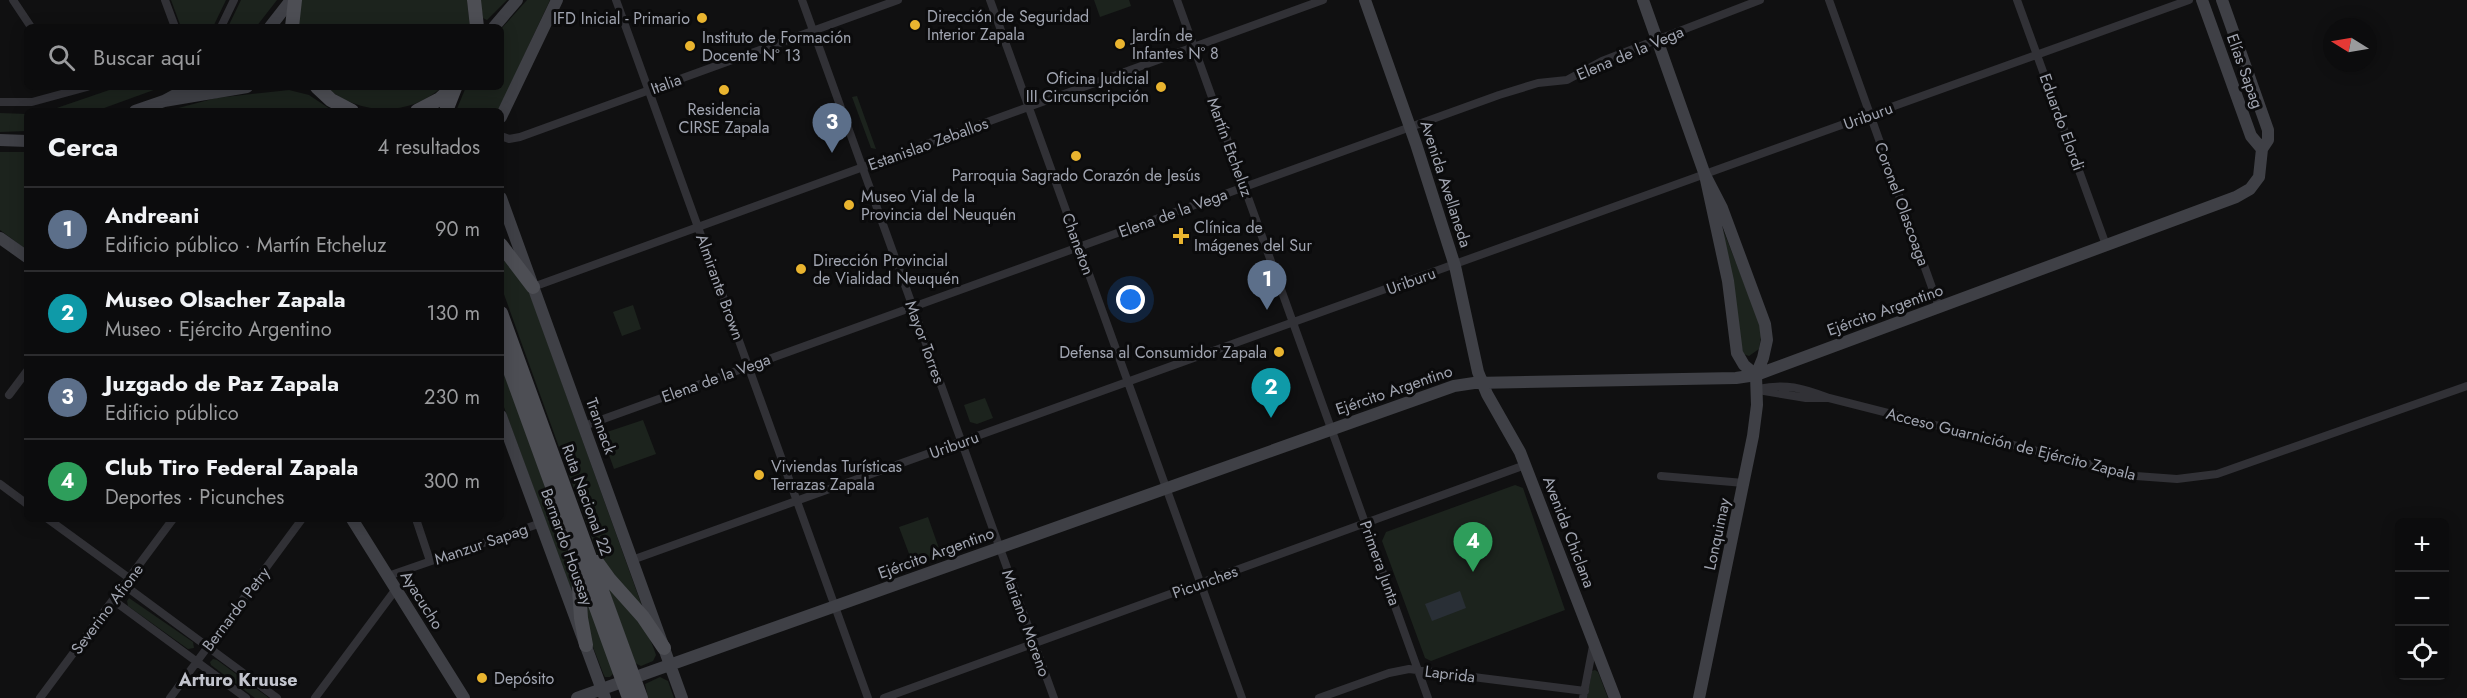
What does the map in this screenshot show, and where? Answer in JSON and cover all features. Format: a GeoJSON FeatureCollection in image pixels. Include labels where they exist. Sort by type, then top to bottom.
{"type":"FeatureCollection","features":[{"type":"Feature","properties":{"kind":"main road"},"geometry":{"type":"LineString","coordinates":[[273,24],[293,0]]}},
{"type":"Feature","properties":{"kind":"main road"},"geometry":{"type":"LineString","coordinates":[[292,24],[293,0]]}},
{"type":"Feature","properties":{"kind":"main road"},"geometry":{"type":"LineString","coordinates":[[474,0],[477,24]]}},
{"type":"Feature","properties":{"kind":"main road"},"geometry":{"type":"LineString","coordinates":[[496,24],[516,0]]}},
{"type":"Feature","properties":{"kind":"main road"},"geometry":{"type":"LineString","coordinates":[[504,111],[557,0]]}},
{"type":"Feature","properties":{"kind":"main road","name":"Avenida Avellaneda"},"geometry":{"type":"LineString","coordinates":[[1365,0],[1410,127],[1455,266],[1474,359],[1482,383]]}},
{"type":"Feature","properties":{"kind":"main road"},"geometry":{"type":"LineString","coordinates":[[1643,0],[1705,176],[1728,281],[1737,353],[1744,364],[1756,375],[1766,350],[1765,324],[1722,208],[1705,176]]}},
{"type":"Feature","properties":{"kind":"main road","name":"Elías Sapag"},"geometry":{"type":"LineString","coordinates":[[2202,0],[2251,135],[2262,149]]}},
{"type":"Feature","properties":{"kind":"main road","name":"Elías Sapag"},"geometry":{"type":"LineString","coordinates":[[2222,0],[2268,130],[2268,140],[2262,149],[2261,170],[2255,184]]}},
{"type":"Feature","properties":{"kind":"main road"},"geometry":{"type":"LineString","coordinates":[[144,108],[164,101],[184,90]]}},
{"type":"Feature","properties":{"kind":"main road"},"geometry":{"type":"LineString","coordinates":[[164,101],[229,90]]}},
{"type":"Feature","properties":{"kind":"main road"},"geometry":{"type":"LineString","coordinates":[[318,90],[345,108]]}},
{"type":"Feature","properties":{"kind":"main road"},"geometry":{"type":"LineString","coordinates":[[423,108],[440,99],[450,90]]}},
{"type":"Feature","properties":{"kind":"main road"},"geometry":{"type":"LineString","coordinates":[[447,108],[453,90]]}},
{"type":"Feature","properties":{"kind":"main road"},"geometry":{"type":"LineString","coordinates":[[0,140],[24,141]]}},
{"type":"Feature","properties":{"kind":"main road","name":"Ejército Argentino"},"geometry":{"type":"LineString","coordinates":[[577,698],[603,693],[629,680],[1454,386],[1482,383],[1736,378],[1756,375],[2236,197],[2255,184]]}},
{"type":"Feature","properties":{"kind":"main road","name":"Trannack"},"geometry":{"type":"LineString","coordinates":[[504,206],[682,698]]}},
{"type":"Feature","properties":{"kind":"main road"},"geometry":{"type":"LineString","coordinates":[[0,238],[24,255]]}},
{"type":"Feature","properties":{"kind":"main road"},"geometry":{"type":"LineString","coordinates":[[504,249],[533,287]]}},
{"type":"Feature","properties":{"kind":"main road","name":"Ruta Nacional 22"},"geometry":{"type":"LineString","coordinates":[[504,323],[579,543],[629,680],[641,698]]}},
{"type":"Feature","properties":{"kind":"main road","name":"Ruta Nacional 22"},"geometry":{"type":"LineString","coordinates":[[504,354],[579,543]]}},
{"type":"Feature","properties":{"kind":"main road","name":"Lonquimay"},"geometry":{"type":"LineString","coordinates":[[1700,698],[1756,420],[1758,389],[1756,375]]}},
{"type":"Feature","properties":{"kind":"main road","name":"Avenida Chiclana"},"geometry":{"type":"LineString","coordinates":[[1482,383],[1515,441],[1615,698]]}},
{"type":"Feature","properties":{"kind":"main road","name":"Bernardo Houssay"},"geometry":{"type":"LineString","coordinates":[[504,424],[603,693]]}},
{"type":"Feature","properties":{"kind":"main road","name":"Ayacucho"},"geometry":{"type":"LineString","coordinates":[[354,522],[464,698]]}},
{"type":"Feature","properties":{"kind":"main road"},"geometry":{"type":"LineString","coordinates":[[579,543],[581,618],[586,645]]}},
{"type":"Feature","properties":{"kind":"main road"},"geometry":{"type":"LineString","coordinates":[[579,543],[643,617],[664,648]]}},
{"type":"Feature","properties":{"kind":"main road","name":"Ruta Nacional 22"},"geometry":{"type":"LineString","coordinates":[[629,680],[629,698]]}},
{"type":"Feature","properties":{"kind":"street"},"geometry":{"type":"LineString","coordinates":[[14,0],[29,24]]}},
{"type":"Feature","properties":{"kind":"street"},"geometry":{"type":"LineString","coordinates":[[165,0],[174,24]]}},
{"type":"Feature","properties":{"kind":"street"},"geometry":{"type":"LineString","coordinates":[[222,24],[234,0]]}},
{"type":"Feature","properties":{"kind":"street","name":"Almirante Brown"},"geometry":{"type":"LineString","coordinates":[[616,0],[868,698]]}},
{"type":"Feature","properties":{"kind":"street","name":"Mayor Torres"},"geometry":{"type":"LineString","coordinates":[[802,0],[999,548]]}},
{"type":"Feature","properties":{"kind":"street","name":"Italia"},"geometry":{"type":"LineString","coordinates":[[504,137],[509,139],[520,137],[898,0]]}},
{"type":"Feature","properties":{"kind":"street","name":"Chaneton"},"geometry":{"type":"LineString","coordinates":[[990,0],[1242,698]]}},
{"type":"Feature","properties":{"kind":"street","name":"Martín Etcheluz"},"geometry":{"type":"LineString","coordinates":[[1177,0],[1331,429]]}},
{"type":"Feature","properties":{"kind":"street","name":"Estanislao Zeballos"},"geometry":{"type":"LineString","coordinates":[[533,287],[1323,0]]}},
{"type":"Feature","properties":{"kind":"street","name":"Elena de la Vega"},"geometry":{"type":"LineString","coordinates":[[584,426],[1515,89],[1538,83],[1567,80],[1602,61],[1760,0]]}},
{"type":"Feature","properties":{"kind":"street","name":"Coronel Olascoaga"},"geometry":{"type":"LineString","coordinates":[[1829,0],[1939,307]]}},
{"type":"Feature","properties":{"kind":"street","name":"Eduardo Elordi"},"geometry":{"type":"LineString","coordinates":[[2017,0],[2106,245]]}},
{"type":"Feature","properties":{"kind":"street","name":"Uriburu"},"geometry":{"type":"LineString","coordinates":[[632,560],[1455,266],[2189,0]]}},
{"type":"Feature","properties":{"kind":"street"},"geometry":{"type":"LineString","coordinates":[[0,102],[32,102],[68,90]]}},
{"type":"Feature","properties":{"kind":"street"},"geometry":{"type":"LineString","coordinates":[[9,395],[24,375]]}},
{"type":"Feature","properties":{"kind":"street","name":"Acceso Guarnición de Ejército Zapala"},"geometry":{"type":"LineString","coordinates":[[1758,389],[1780,385],[1801,393],[1829,398],[2123,473],[2177,479],[2217,474],[2467,386]]}},
{"type":"Feature","properties":{"kind":"street","name":"Primera Junta"},"geometry":{"type":"LineString","coordinates":[[1331,429],[1428,698]]}},
{"type":"Feature","properties":{"kind":"street","name":"Picunches"},"geometry":{"type":"LineString","coordinates":[[884,698],[1525,465]]}},
{"type":"Feature","properties":{"kind":"street"},"geometry":{"type":"LineString","coordinates":[[1660,476],[1744,483]]}},
{"type":"Feature","properties":{"kind":"street"},"geometry":{"type":"LineString","coordinates":[[0,484],[24,502]]}},
{"type":"Feature","properties":{"kind":"street"},"geometry":{"type":"LineString","coordinates":[[52,522],[208,647],[277,698]]}},
{"type":"Feature","properties":{"kind":"street","name":"Severino Afione"},"geometry":{"type":"LineString","coordinates":[[40,698],[171,522]]}},
{"type":"Feature","properties":{"kind":"street","name":"Bernardo Petry"},"geometry":{"type":"LineString","coordinates":[[170,698],[301,522]]}},
{"type":"Feature","properties":{"kind":"street"},"geometry":{"type":"LineString","coordinates":[[417,522],[430,561]]}},
{"type":"Feature","properties":{"kind":"street","name":"Manzur Sapag"},"geometry":{"type":"LineString","coordinates":[[388,576],[541,523]]}},
{"type":"Feature","properties":{"kind":"street","name":"Mariano Moreno"},"geometry":{"type":"LineString","coordinates":[[999,548],[1054,698]]}},
{"type":"Feature","properties":{"kind":"street"},"geometry":{"type":"LineString","coordinates":[[315,698],[396,589]]}},
{"type":"Feature","properties":{"kind":"street"},"geometry":{"type":"LineString","coordinates":[[113,600],[246,698]]}},
{"type":"Feature","properties":{"kind":"street"},"geometry":{"type":"LineString","coordinates":[[1584,694],[1594,643]]}},
{"type":"Feature","properties":{"kind":"street","name":"Laprida"},"geometry":{"type":"LineString","coordinates":[[1319,698],[1389,673],[1418,670],[1584,694]]}},
{"type":"Feature","properties":{"kind":"shaded area"},"geometry":{"type":"Polygon","coordinates":[[[171,0],[226,0],[214,24],[180,24],[171,0]]]}},
{"type":"Feature","properties":{"kind":"shaded area"},"geometry":{"type":"Polygon","coordinates":[[[241,0],[277,0],[258,24],[229,24],[241,0]]]}},
{"type":"Feature","properties":{"kind":"shaded area"},"geometry":{"type":"Polygon","coordinates":[[[301,0],[467,0],[470,24],[298,24],[301,0]]]}},
{"type":"Feature","properties":{"kind":"shaded area"},"geometry":{"type":"Polygon","coordinates":[[[480,0],[507,0],[487,20],[483,18],[480,0]]]}},
{"type":"Feature","properties":{"kind":"shaded area"},"geometry":{"type":"Polygon","coordinates":[[[527,0],[550,0],[499,108],[457,108],[465,90],[504,90],[504,26],[527,0]]]}},
{"type":"Feature","properties":{"kind":"shaded area"},"geometry":{"type":"Polygon","coordinates":[[[1094,0],[1129,0],[1131,6],[1100,17],[1094,0]]]}},
{"type":"Feature","properties":{"kind":"shaded area"},"geometry":{"type":"Polygon","coordinates":[[[109,90],[154,90],[104,108],[57,108],[109,90]]]}},
{"type":"Feature","properties":{"kind":"shaded area"},"geometry":{"type":"Polygon","coordinates":[[[289,90],[309,95],[328,108],[178,108],[216,98],[289,90]]]}},
{"type":"Feature","properties":{"kind":"shaded area"},"geometry":{"type":"Polygon","coordinates":[[[330,90],[438,90],[415,104],[400,108],[369,108],[339,97],[330,90]]]}},
{"type":"Feature","properties":{"kind":"shaded area"},"geometry":{"type":"Polygon","coordinates":[[[857,96],[876,149],[871,148],[852,97],[857,96]]]}},
{"type":"Feature","properties":{"kind":"shaded area"},"geometry":{"type":"Polygon","coordinates":[[[0,113],[24,114],[24,131],[0,132],[0,113]]]}},
{"type":"Feature","properties":{"kind":"shaded area"},"geometry":{"type":"Polygon","coordinates":[[[0,152],[24,152],[24,248],[0,230],[0,152]]]}},
{"type":"Feature","properties":{"kind":"shaded area"},"geometry":{"type":"Polygon","coordinates":[[[1718,217],[1762,329],[1759,349],[1749,356],[1743,354],[1718,217]]]}},
{"type":"Feature","properties":{"kind":"shaded area"},"geometry":{"type":"Polygon","coordinates":[[[504,256],[530,294],[643,609],[599,558],[504,294],[504,256]]]}},
{"type":"Feature","properties":{"kind":"shaded area"},"geometry":{"type":"Polygon","coordinates":[[[633,305],[641,329],[622,336],[613,312],[633,305]]]}},
{"type":"Feature","properties":{"kind":"shaded area"},"geometry":{"type":"Polygon","coordinates":[[[504,372],[574,568],[576,604],[504,407],[504,372]]]}},
{"type":"Feature","properties":{"kind":"shaded area"},"geometry":{"type":"Polygon","coordinates":[[[985,398],[993,418],[977,424],[970,422],[964,405],[985,398]]]}},
{"type":"Feature","properties":{"kind":"shaded area"},"geometry":{"type":"Polygon","coordinates":[[[643,420],[656,454],[614,469],[604,441],[607,432],[643,420]]]}},
{"type":"Feature","properties":{"kind":"shaded area"},"geometry":{"type":"Polygon","coordinates":[[[1515,485],[1523,488],[1565,610],[1431,661],[1425,658],[1382,541],[1386,532],[1515,485]]]}},
{"type":"Feature","properties":{"kind":"shaded area"},"geometry":{"type":"Polygon","coordinates":[[[928,517],[942,557],[914,567],[899,527],[928,517]]]}},
{"type":"Feature","properties":{"kind":"shaded area"},"geometry":{"type":"Polygon","coordinates":[[[607,585],[648,635],[656,655],[653,661],[641,666],[635,663],[607,585]]]}},
{"type":"Feature","properties":{"kind":"shaded area"},"geometry":{"type":"Polygon","coordinates":[[[583,587],[614,673],[610,677],[605,677],[588,634],[583,587]]]}},
{"type":"Feature","properties":{"kind":"shaded area"},"geometry":{"type":"Polygon","coordinates":[[[1460,591],[1466,608],[1432,621],[1425,604],[1460,591]]]}},
{"type":"Feature","properties":{"kind":"shaded area"},"geometry":{"type":"Polygon","coordinates":[[[129,598],[193,642],[194,648],[188,649],[128,606],[129,598]]]}},
{"type":"Feature","properties":{"kind":"shaded area"},"geometry":{"type":"Polygon","coordinates":[[[213,659],[269,698],[255,698],[211,665],[210,662],[213,659]]]}},
{"type":"Feature","properties":{"kind":"shaded area"},"geometry":{"type":"Polygon","coordinates":[[[1592,671],[1598,672],[1608,698],[1587,698],[1592,671]]]}},
{"type":"Feature","properties":{"kind":"shaded area"},"geometry":{"type":"Polygon","coordinates":[[[660,677],[668,681],[674,698],[648,698],[645,684],[660,677]]]}},
{"type":"Feature","properties":{"kind":"place","name":"IFD Inicial - Primario"},"geometry":{"type":"Point","coordinates":[702,18]}},
{"type":"Feature","properties":{"kind":"place","name":"Dirección de Seguridad Interior Zapala"},"geometry":{"type":"Point","coordinates":[915,25]}},
{"type":"Feature","properties":{"kind":"place","name":"Jardín de Infantes N° 8"},"geometry":{"type":"Point","coordinates":[1120,44]}},
{"type":"Feature","properties":{"kind":"place","name":"Instituto de Formación Docente N° 13"},"geometry":{"type":"Point","coordinates":[690,46]}},
{"type":"Feature","properties":{"kind":"place","name":"Oficina Judicial III Circunscripción"},"geometry":{"type":"Point","coordinates":[1161,87]}},
{"type":"Feature","properties":{"kind":"place","name":"Residencia CIRSE Zapala"},"geometry":{"type":"Point","coordinates":[724,90]}},
{"type":"Feature","properties":{"kind":"place","name":"Juzgado de Paz Zapala"},"geometry":{"type":"Point","coordinates":[832,153]}},
{"type":"Feature","properties":{"kind":"place","name":"Parroquia Sagrado Corazón de Jesús"},"geometry":{"type":"Point","coordinates":[1076,156]}},
{"type":"Feature","properties":{"kind":"place","name":"Museo Vial de la Provincia del Neuquén"},"geometry":{"type":"Point","coordinates":[849,205]}},
{"type":"Feature","properties":{"kind":"place","name":"Clínica de Imágenes del Sur"},"geometry":{"type":"Point","coordinates":[1181,236]}},
{"type":"Feature","properties":{"kind":"place","name":"Dirección Provincial de Vialidad Neuquén"},"geometry":{"type":"Point","coordinates":[801,269]}},
{"type":"Feature","properties":{"kind":"place","name":"Andreani"},"geometry":{"type":"Point","coordinates":[1267,310]}},
{"type":"Feature","properties":{"kind":"place","name":"Defensa al Consumidor Zapala"},"geometry":{"type":"Point","coordinates":[1279,352]}},
{"type":"Feature","properties":{"kind":"place","name":"Museo Olsacher Zapala"},"geometry":{"type":"Point","coordinates":[1271,418]}},
{"type":"Feature","properties":{"kind":"place","name":"Viviendas Turísticas Terrazas Zapala"},"geometry":{"type":"Point","coordinates":[759,475]}},
{"type":"Feature","properties":{"kind":"place","name":"Club Tiro Federal Zapala"},"geometry":{"type":"Point","coordinates":[1473,572]}},
{"type":"Feature","properties":{"kind":"place","name":"Depósito"},"geometry":{"type":"Point","coordinates":[482,678]}},
{"type":"Feature","properties":{"kind":"district","name":"Arturo Kruuse"},"geometry":{"type":"Point","coordinates":[238,680]}}]}
